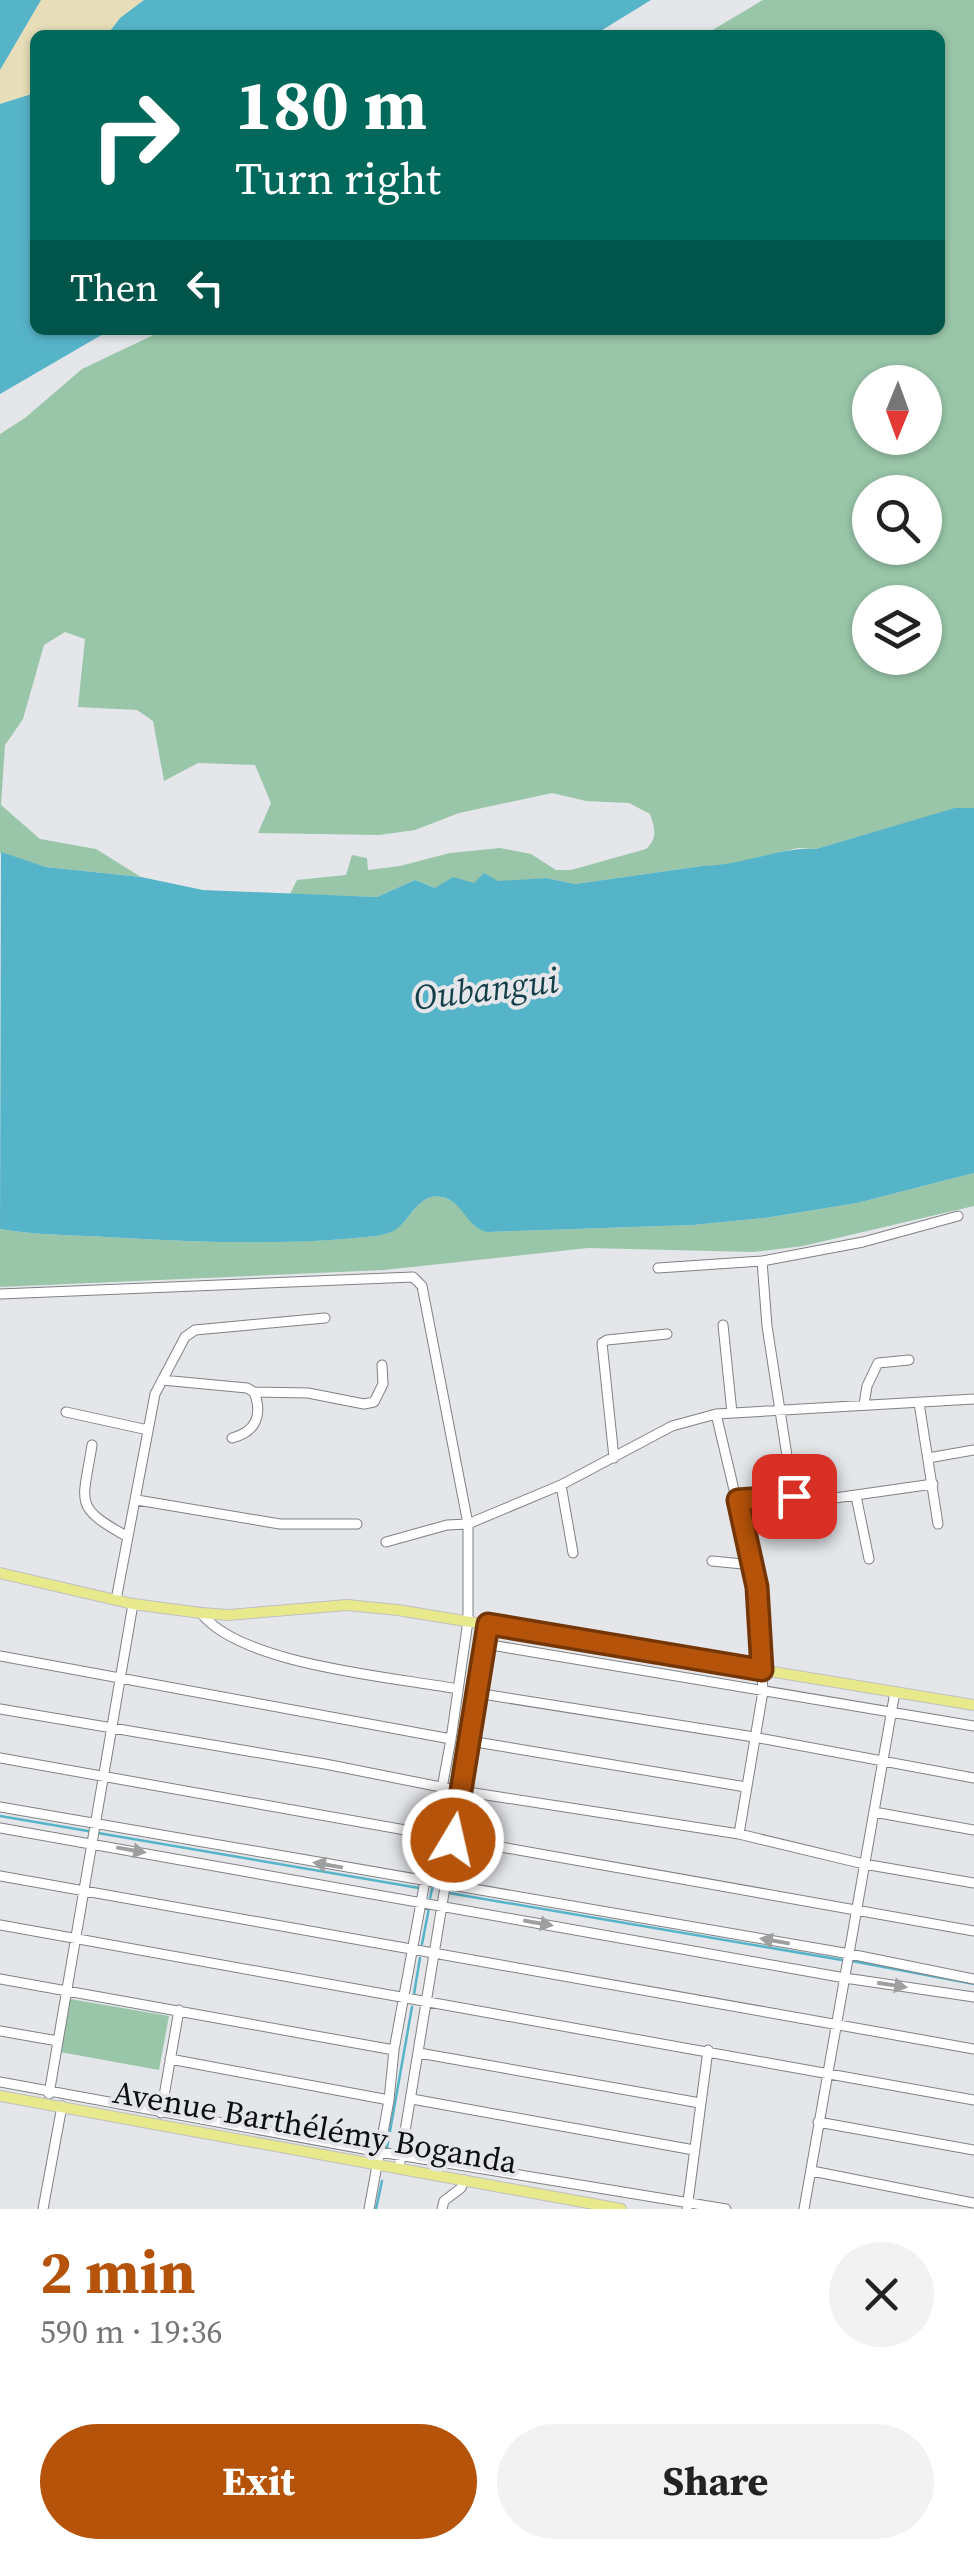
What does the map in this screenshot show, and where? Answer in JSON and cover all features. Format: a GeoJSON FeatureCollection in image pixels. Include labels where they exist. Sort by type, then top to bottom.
{"type":"FeatureCollection","features":[{"type":"Feature","properties":{"kind":"main road"},"geometry":{"type":"LineString","coordinates":[[0,1573],[134,1604],[202,1613],[228,1615],[347,1605],[468,1621],[974,1706]]}},
{"type":"Feature","properties":{"kind":"main road","name":"Avenue Barthélémy Boganda"},"geometry":{"type":"LineString","coordinates":[[0,2096],[48,2097],[62,2106],[378,2158],[400,2168],[616,2208]]}},
{"type":"Feature","properties":{"kind":"street"},"geometry":{"type":"LineString","coordinates":[[658,1268],[762,1262],[863,1242],[958,1216]]}},
{"type":"Feature","properties":{"kind":"street"},"geometry":{"type":"LineString","coordinates":[[762,1262],[794,1496],[808,1502],[932,1484]]}},
{"type":"Feature","properties":{"kind":"street"},"geometry":{"type":"LineString","coordinates":[[0,1294],[413,1278],[422,1286],[468,1524],[468,1621],[369,2209]]}},
{"type":"Feature","properties":{"kind":"street"},"geometry":{"type":"LineString","coordinates":[[116,1600],[155,1394],[185,1337],[195,1330],[324,1318]]}},
{"type":"Feature","properties":{"kind":"street"},"geometry":{"type":"LineString","coordinates":[[723,1325],[732,1414]]}},
{"type":"Feature","properties":{"kind":"street"},"geometry":{"type":"LineString","coordinates":[[614,1458],[602,1343],[667,1334]]}},
{"type":"Feature","properties":{"kind":"street"},"geometry":{"type":"LineString","coordinates":[[864,1404],[878,1363],[910,1360]]}},
{"type":"Feature","properties":{"kind":"street"},"geometry":{"type":"LineString","coordinates":[[162,1380],[247,1388],[254,1392],[308,1393],[364,1404],[374,1402],[383,1384],[382,1365]]}},
{"type":"Feature","properties":{"kind":"street"},"geometry":{"type":"LineString","coordinates":[[232,1438],[250,1432],[255,1425],[258,1415],[254,1392]]}},
{"type":"Feature","properties":{"kind":"street"},"geometry":{"type":"LineString","coordinates":[[386,1542],[447,1524],[468,1524],[561,1485],[672,1426],[716,1414],[974,1399]]}},
{"type":"Feature","properties":{"kind":"street"},"geometry":{"type":"LineString","coordinates":[[919,1403],[938,1524]]}},
{"type":"Feature","properties":{"kind":"street"},"geometry":{"type":"LineString","coordinates":[[66,1412],[148,1430]]}},
{"type":"Feature","properties":{"kind":"street"},"geometry":{"type":"LineString","coordinates":[[716,1414],[753,1564],[762,1670],[763,1690],[739,1834]]}},
{"type":"Feature","properties":{"kind":"street"},"geometry":{"type":"LineString","coordinates":[[92,1445],[84,1498],[87,1508],[94,1518],[128,1537]]}},
{"type":"Feature","properties":{"kind":"street"},"geometry":{"type":"LineString","coordinates":[[928,1458],[974,1450]]}},
{"type":"Feature","properties":{"kind":"street"},"geometry":{"type":"LineString","coordinates":[[561,1485],[573,1552]]}},
{"type":"Feature","properties":{"kind":"street"},"geometry":{"type":"LineString","coordinates":[[738,1500],[794,1496]]}},
{"type":"Feature","properties":{"kind":"street"},"geometry":{"type":"LineString","coordinates":[[856,1496],[869,1559]]}},
{"type":"Feature","properties":{"kind":"street"},"geometry":{"type":"LineString","coordinates":[[136,1500],[280,1524],[357,1524]]}},
{"type":"Feature","properties":{"kind":"street"},"geometry":{"type":"LineString","coordinates":[[712,1561],[753,1564]]}},
{"type":"Feature","properties":{"kind":"street"},"geometry":{"type":"LineString","coordinates":[[48,2097],[134,1604]]}},
{"type":"Feature","properties":{"kind":"street"},"geometry":{"type":"LineString","coordinates":[[202,1613],[223,1634],[269,1654],[458,1689]]}},
{"type":"Feature","properties":{"kind":"street"},"geometry":{"type":"LineString","coordinates":[[400,2168],[488,1624]]}},
{"type":"Feature","properties":{"kind":"street"},"geometry":{"type":"LineString","coordinates":[[485,1644],[974,1726]]}},
{"type":"Feature","properties":{"kind":"street"},"geometry":{"type":"LineString","coordinates":[[0,1656],[451,1739]]}},
{"type":"Feature","properties":{"kind":"street"},"geometry":{"type":"LineString","coordinates":[[804,2209],[895,1692]]}},
{"type":"Feature","properties":{"kind":"street"},"geometry":{"type":"LineString","coordinates":[[476,1693],[754,1736],[974,1778]]}},
{"type":"Feature","properties":{"kind":"street"},"geometry":{"type":"LineString","coordinates":[[0,1709],[461,1791],[739,1834],[864,1864],[974,1883]]}},
{"type":"Feature","properties":{"kind":"street"},"geometry":{"type":"LineString","coordinates":[[470,1741],[746,1787]]}},
{"type":"Feature","properties":{"kind":"street"},"geometry":{"type":"LineString","coordinates":[[0,1758],[974,1931]]}},
{"type":"Feature","properties":{"kind":"street"},"geometry":{"type":"LineString","coordinates":[[0,1807],[974,1978]]}},
{"type":"Feature","properties":{"kind":"street"},"geometry":{"type":"LineString","coordinates":[[874,1812],[974,1830]]}},
{"type":"Feature","properties":{"kind":"street"},"geometry":{"type":"LineString","coordinates":[[0,1828],[974,1998]]}},
{"type":"Feature","properties":{"kind":"street"},"geometry":{"type":"LineString","coordinates":[[0,1876],[974,2048]]}},
{"type":"Feature","properties":{"kind":"street"},"geometry":{"type":"LineString","coordinates":[[0,1926],[974,2100]]}},
{"type":"Feature","properties":{"kind":"street"},"geometry":{"type":"LineString","coordinates":[[0,1979],[394,2050]]}},
{"type":"Feature","properties":{"kind":"street"},"geometry":{"type":"LineString","coordinates":[[160,2113],[179,2010]]}},
{"type":"Feature","properties":{"kind":"street"},"geometry":{"type":"LineString","coordinates":[[0,2031],[58,2041]]}},
{"type":"Feature","properties":{"kind":"street"},"geometry":{"type":"LineString","coordinates":[[687,2205],[708,2050]]}},
{"type":"Feature","properties":{"kind":"street"},"geometry":{"type":"LineString","coordinates":[[419,2054],[700,2103]]}},
{"type":"Feature","properties":{"kind":"street"},"geometry":{"type":"LineString","coordinates":[[170,2059],[389,2100]]}},
{"type":"Feature","properties":{"kind":"street"},"geometry":{"type":"LineString","coordinates":[[0,2082],[48,2097],[160,2113],[378,2158],[402,2154],[726,2209]]}},
{"type":"Feature","properties":{"kind":"street"},"geometry":{"type":"LineString","coordinates":[[412,2099],[694,2150]]}},
{"type":"Feature","properties":{"kind":"street"},"geometry":{"type":"LineString","coordinates":[[43,2209],[62,2106]]}},
{"type":"Feature","properties":{"kind":"street"},"geometry":{"type":"LineString","coordinates":[[818,2122],[974,2150]]}},
{"type":"Feature","properties":{"kind":"street"},"geometry":{"type":"LineString","coordinates":[[812,2171],[974,2203]]}},
{"type":"Feature","properties":{"kind":"street"},"geometry":{"type":"LineString","coordinates":[[442,2209],[444,2200],[464,2180]]}},
{"type":"Feature","properties":{"kind":"green space"},"geometry":{"type":"Polygon","coordinates":[[[763,0],[974,0],[974,808],[816,849],[798,848],[722,866],[575,884],[546,878],[435,888],[415,880],[377,897],[290,894],[297,880],[346,875],[352,855],[367,858],[368,870],[450,853],[500,848],[531,854],[556,870],[571,870],[646,849],[654,829],[650,814],[629,803],[586,801],[552,793],[459,813],[415,830],[379,835],[258,833],[271,803],[255,765],[198,763],[164,781],[153,721],[137,710],[78,707],[85,639],[65,632],[44,645],[23,719],[5,745],[1,805],[40,839],[96,849],[141,877],[46,867],[0,853],[0,434],[82,369],[153,335],[945,335],[945,30],[712,30],[763,0]]]}},
{"type":"Feature","properties":{"kind":"green space"},"geometry":{"type":"Polygon","coordinates":[[[974,1173],[974,1206],[803,1246],[753,1252],[588,1248],[384,1270],[0,1287],[0,1229],[203,1242],[333,1240],[391,1232],[421,1203],[433,1197],[449,1199],[488,1232],[693,1225],[857,1203],[974,1173]]]}},
{"type":"Feature","properties":{"kind":"green space"},"geometry":{"type":"Polygon","coordinates":[[[70,1999],[169,2016],[159,2070],[60,2052],[70,1999]]]}},
{"type":"Feature","properties":{"kind":"sand"},"geometry":{"type":"Polygon","coordinates":[[[41,0],[144,0],[111,30],[30,30],[30,95],[0,104],[0,70],[41,0]]]}},
{"type":"Feature","properties":{"kind":"water"},"geometry":{"type":"Polygon","coordinates":[[[0,0],[41,0],[0,70],[0,0]]]}},
{"type":"Feature","properties":{"kind":"water"},"geometry":{"type":"Polygon","coordinates":[[[144,0],[651,0],[602,30],[111,30],[144,0]]]}},
{"type":"Feature","properties":{"kind":"water"},"geometry":{"type":"Polygon","coordinates":[[[30,95],[30,335],[101,335],[0,394],[0,104],[30,95]]]}},
{"type":"Feature","properties":{"kind":"water","name":"Oubangui"},"geometry":{"type":"Polygon","coordinates":[[[955,808],[974,808],[974,1173],[857,1203],[693,1225],[488,1232],[475,1226],[449,1200],[434,1197],[421,1203],[392,1232],[334,1240],[204,1242],[0,1229],[1,852],[46,867],[141,877],[203,890],[377,897],[415,880],[435,888],[453,877],[474,883],[484,873],[498,881],[546,878],[575,884],[731,863],[816,849],[955,808]]]}},
{"type":"Feature","properties":{"kind":"waterway"},"geometry":{"type":"LineString","coordinates":[[451,1782],[478,1629]]}},
{"type":"Feature","properties":{"kind":"waterway"},"geometry":{"type":"LineString","coordinates":[[442,1831],[448,1795]]}},
{"type":"Feature","properties":{"kind":"waterway"},"geometry":{"type":"LineString","coordinates":[[0,1816],[88,1831]]}},
{"type":"Feature","properties":{"kind":"waterway"},"geometry":{"type":"LineString","coordinates":[[98,1833],[419,1888]]}},
{"type":"Feature","properties":{"kind":"waterway"},"geometry":{"type":"LineString","coordinates":[[434,1877],[440,1844]]}},
{"type":"Feature","properties":{"kind":"waterway"},"geometry":{"type":"LineString","coordinates":[[430,1898],[433,1885]]}},
{"type":"Feature","properties":{"kind":"waterway"},"geometry":{"type":"LineString","coordinates":[[449,1893],[842,1960]]}},
{"type":"Feature","properties":{"kind":"waterway"},"geometry":{"type":"LineString","coordinates":[[422,1944],[429,1908]]}},
{"type":"Feature","properties":{"kind":"waterway"},"geometry":{"type":"LineString","coordinates":[[414,1994],[420,1958]]}},
{"type":"Feature","properties":{"kind":"waterway"},"geometry":{"type":"LineString","coordinates":[[852,1961],[974,1984]]}},
{"type":"Feature","properties":{"kind":"waterway"},"geometry":{"type":"LineString","coordinates":[[387,2148],[412,2007]]}},
{"type":"Feature","properties":{"kind":"waterway"},"geometry":{"type":"LineString","coordinates":[[376,2209],[382,2181]]}},
{"type":"Feature","properties":{"kind":"route"},"geometry":{"type":"LineString","coordinates":[[453,1840],[488,1624],[762,1670],[757,1587],[738,1500],[794,1496]]}}]}
